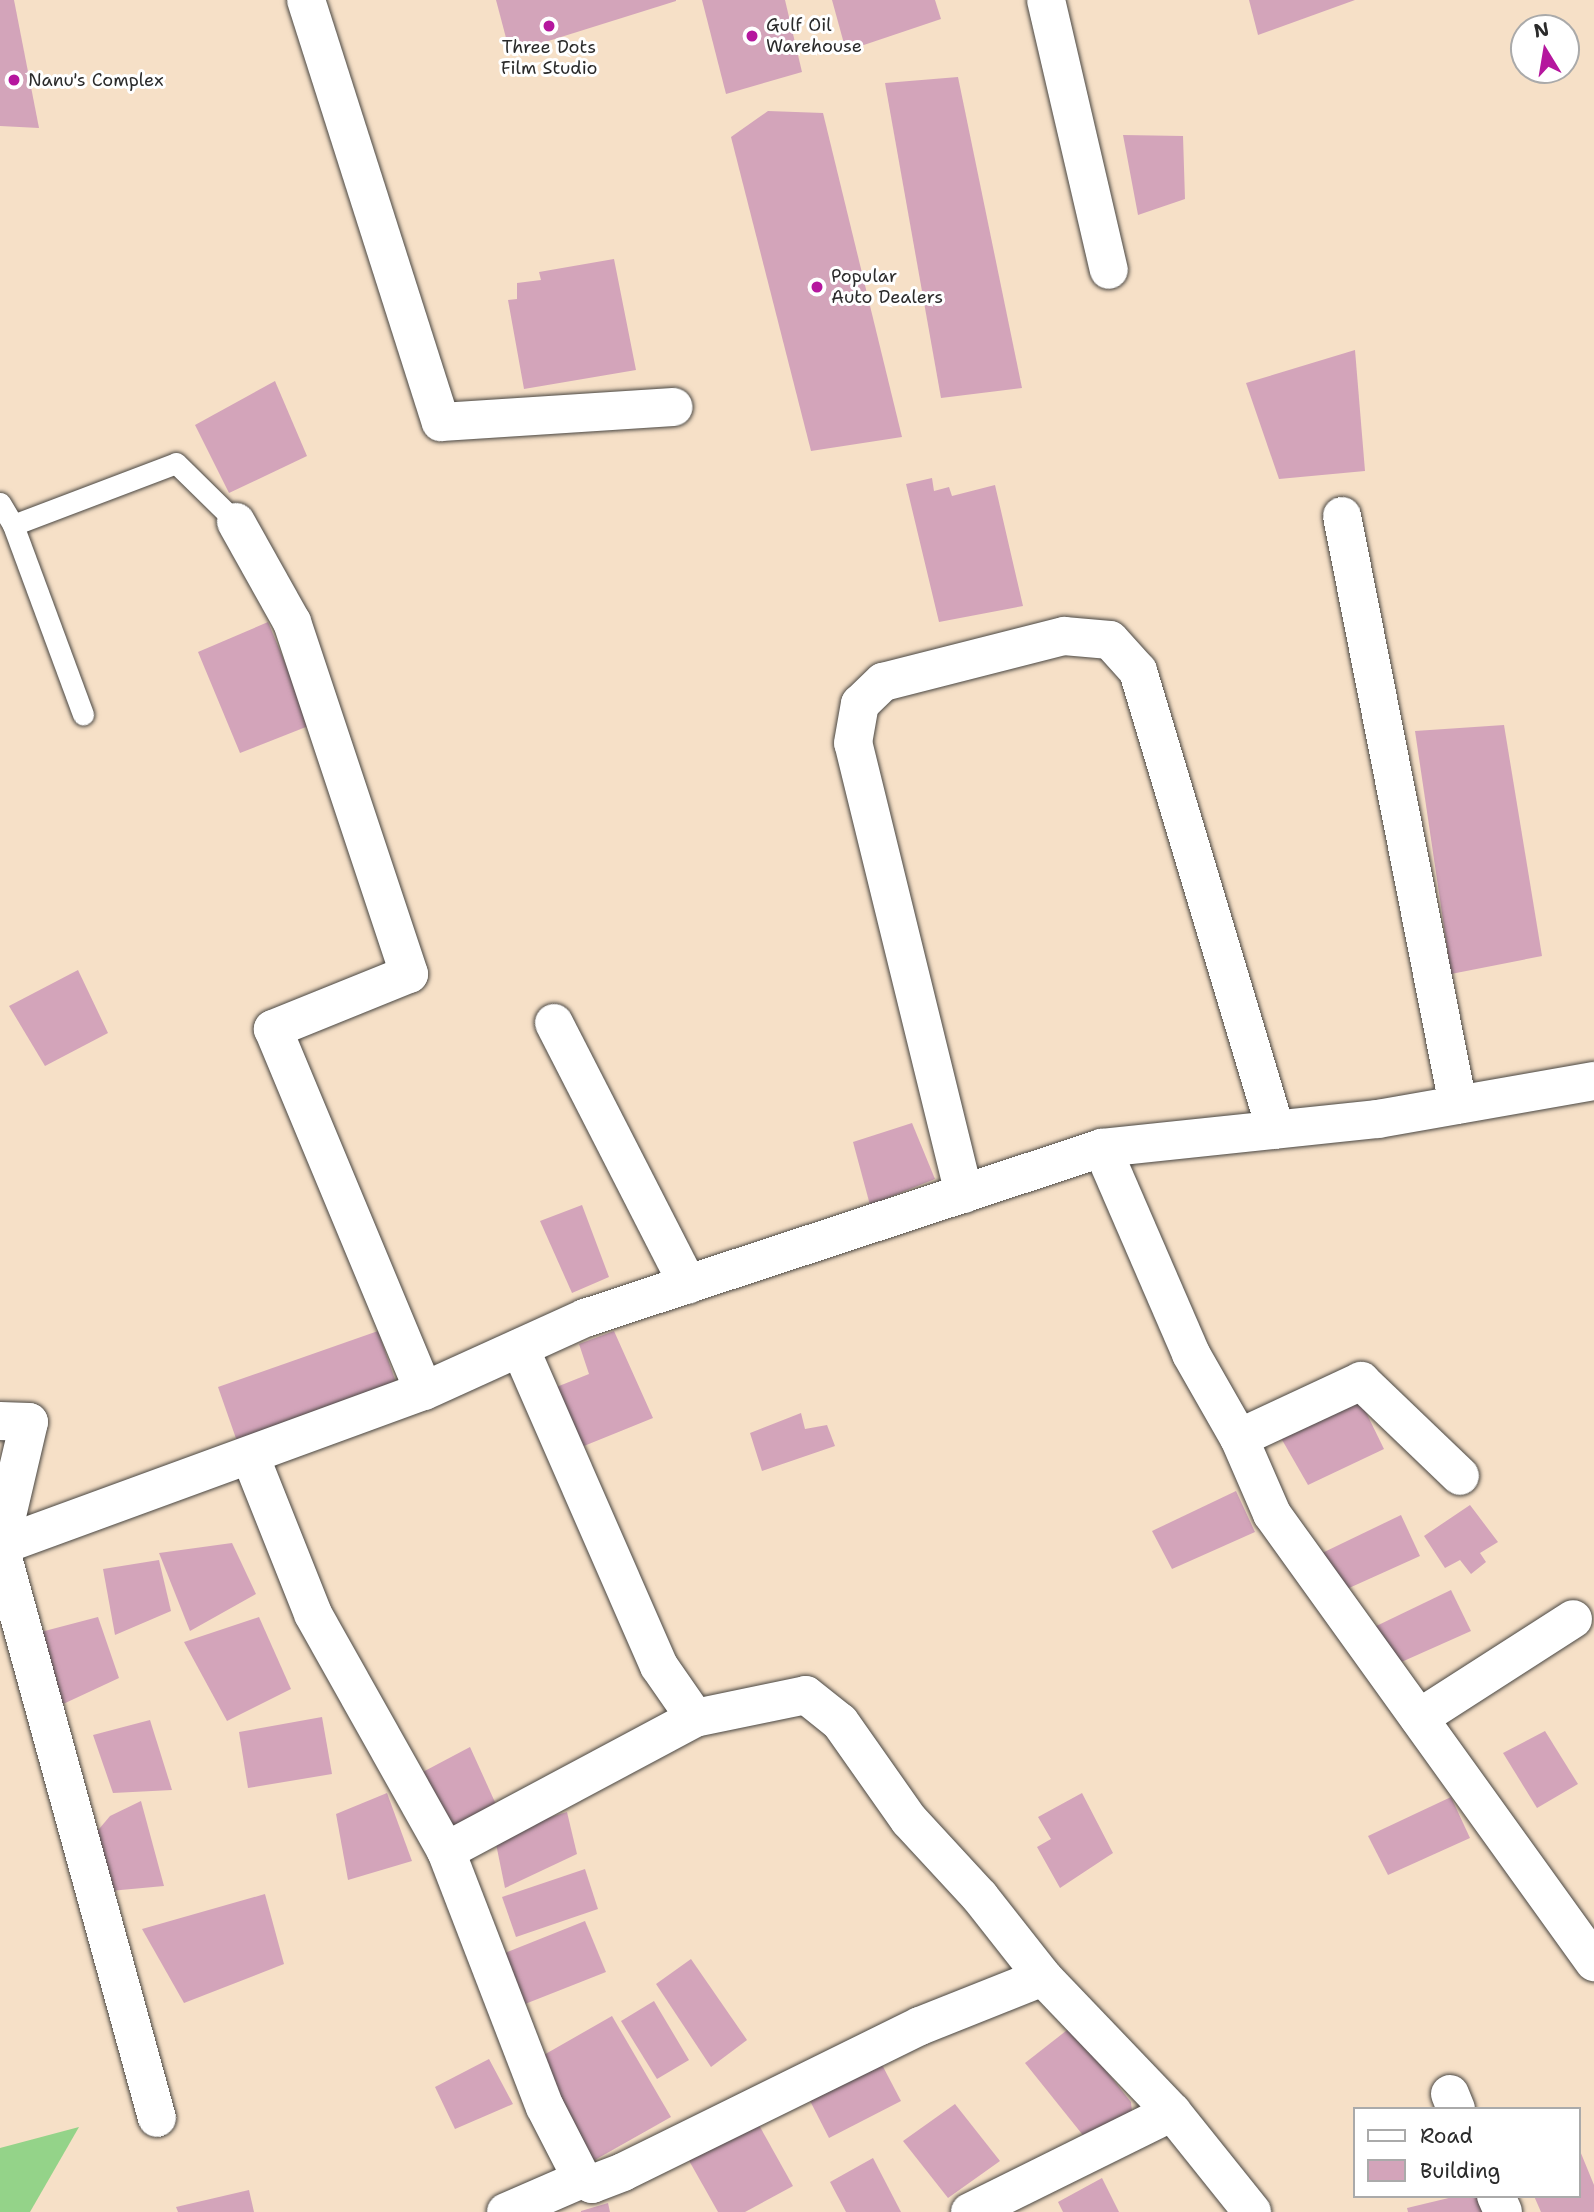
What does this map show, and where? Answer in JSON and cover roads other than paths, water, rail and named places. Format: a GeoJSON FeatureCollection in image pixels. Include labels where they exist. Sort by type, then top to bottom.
{"type":"FeatureCollection","features":[{"type":"Feature","properties":{"kind":"street"},"geometry":{"type":"LineString","coordinates":[[306,0],[441,422],[674,407]]}},
{"type":"Feature","properties":{"kind":"street"},"geometry":{"type":"LineString","coordinates":[[1046,0],[1110,270]]}},
{"type":"Feature","properties":{"kind":"street"},"geometry":{"type":"LineString","coordinates":[[1342,516],[1458,1105]]}},
{"type":"Feature","properties":{"kind":"street"},"geometry":{"type":"LineString","coordinates":[[236,522],[292,622],[409,974],[273,1030],[424,1391]]}},
{"type":"Feature","properties":{"kind":"street"},"geometry":{"type":"LineString","coordinates":[[964,1195],[853,743],[860,704],[883,682],[1064,636],[1110,640],[1139,671],[1276,1130]]}},
{"type":"Feature","properties":{"kind":"street"},"geometry":{"type":"LineString","coordinates":[[554,1023],[688,1285]]}},
{"type":"Feature","properties":{"kind":"street"},"geometry":{"type":"LineString","coordinates":[[0,1546],[251,1458],[424,1391],[584,1318],[1102,1148],[1276,1130],[1458,1105],[1594,1081]]}},
{"type":"Feature","properties":{"kind":"street"},"geometry":{"type":"LineString","coordinates":[[1102,1148],[1191,1354],[1239,1438],[1272,1514],[1594,1962]]}},
{"type":"Feature","properties":{"kind":"street"},"geometry":{"type":"LineString","coordinates":[[520,1348],[659,1666],[695,1718]]}},
{"type":"Feature","properties":{"kind":"street"},"geometry":{"type":"LineString","coordinates":[[1239,1438],[1361,1381],[1460,1476]]}},
{"type":"Feature","properties":{"kind":"street"},"geometry":{"type":"LineString","coordinates":[[0,1421],[29,1422],[0,1546],[157,2118]]}},
{"type":"Feature","properties":{"kind":"street"},"geometry":{"type":"LineString","coordinates":[[251,1458],[313,1614],[446,1851],[545,2107],[582,2179],[592,2184],[623,2172],[920,2026],[1043,1977]]}},
{"type":"Feature","properties":{"kind":"street"},"geometry":{"type":"LineString","coordinates":[[1419,1718],[1573,1619]]}},
{"type":"Feature","properties":{"kind":"street"},"geometry":{"type":"LineString","coordinates":[[446,1851],[695,1718],[806,1695],[840,1722],[909,1820],[981,1897],[1043,1977],[1172,2112],[1252,2212]]}},
{"type":"Feature","properties":{"kind":"street"},"geometry":{"type":"LineString","coordinates":[[970,2212],[1172,2112]]}},
{"type":"Feature","properties":{"kind":"street"},"geometry":{"type":"LineString","coordinates":[[506,2212],[582,2179]]}},
{"type":"Feature","properties":{"kind":"lane"},"geometry":{"type":"LineString","coordinates":[[13,525],[176,463],[236,522]]}},
{"type":"Feature","properties":{"kind":"lane"},"geometry":{"type":"LineString","coordinates":[[0,503],[13,525],[83,715]]}},
{"type":"Feature","properties":{"kind":"place","name":"Three Dots Film Studio"},"geometry":{"type":"Point","coordinates":[549,26]}},
{"type":"Feature","properties":{"kind":"place","name":"Gulf Oil Warehouse"},"geometry":{"type":"Point","coordinates":[752,36]}},
{"type":"Feature","properties":{"kind":"place","name":"Nanu's Complex"},"geometry":{"type":"Point","coordinates":[14,80]}},
{"type":"Feature","properties":{"kind":"place","name":"Popular Auto Dealers"},"geometry":{"type":"Point","coordinates":[817,287]}}]}
